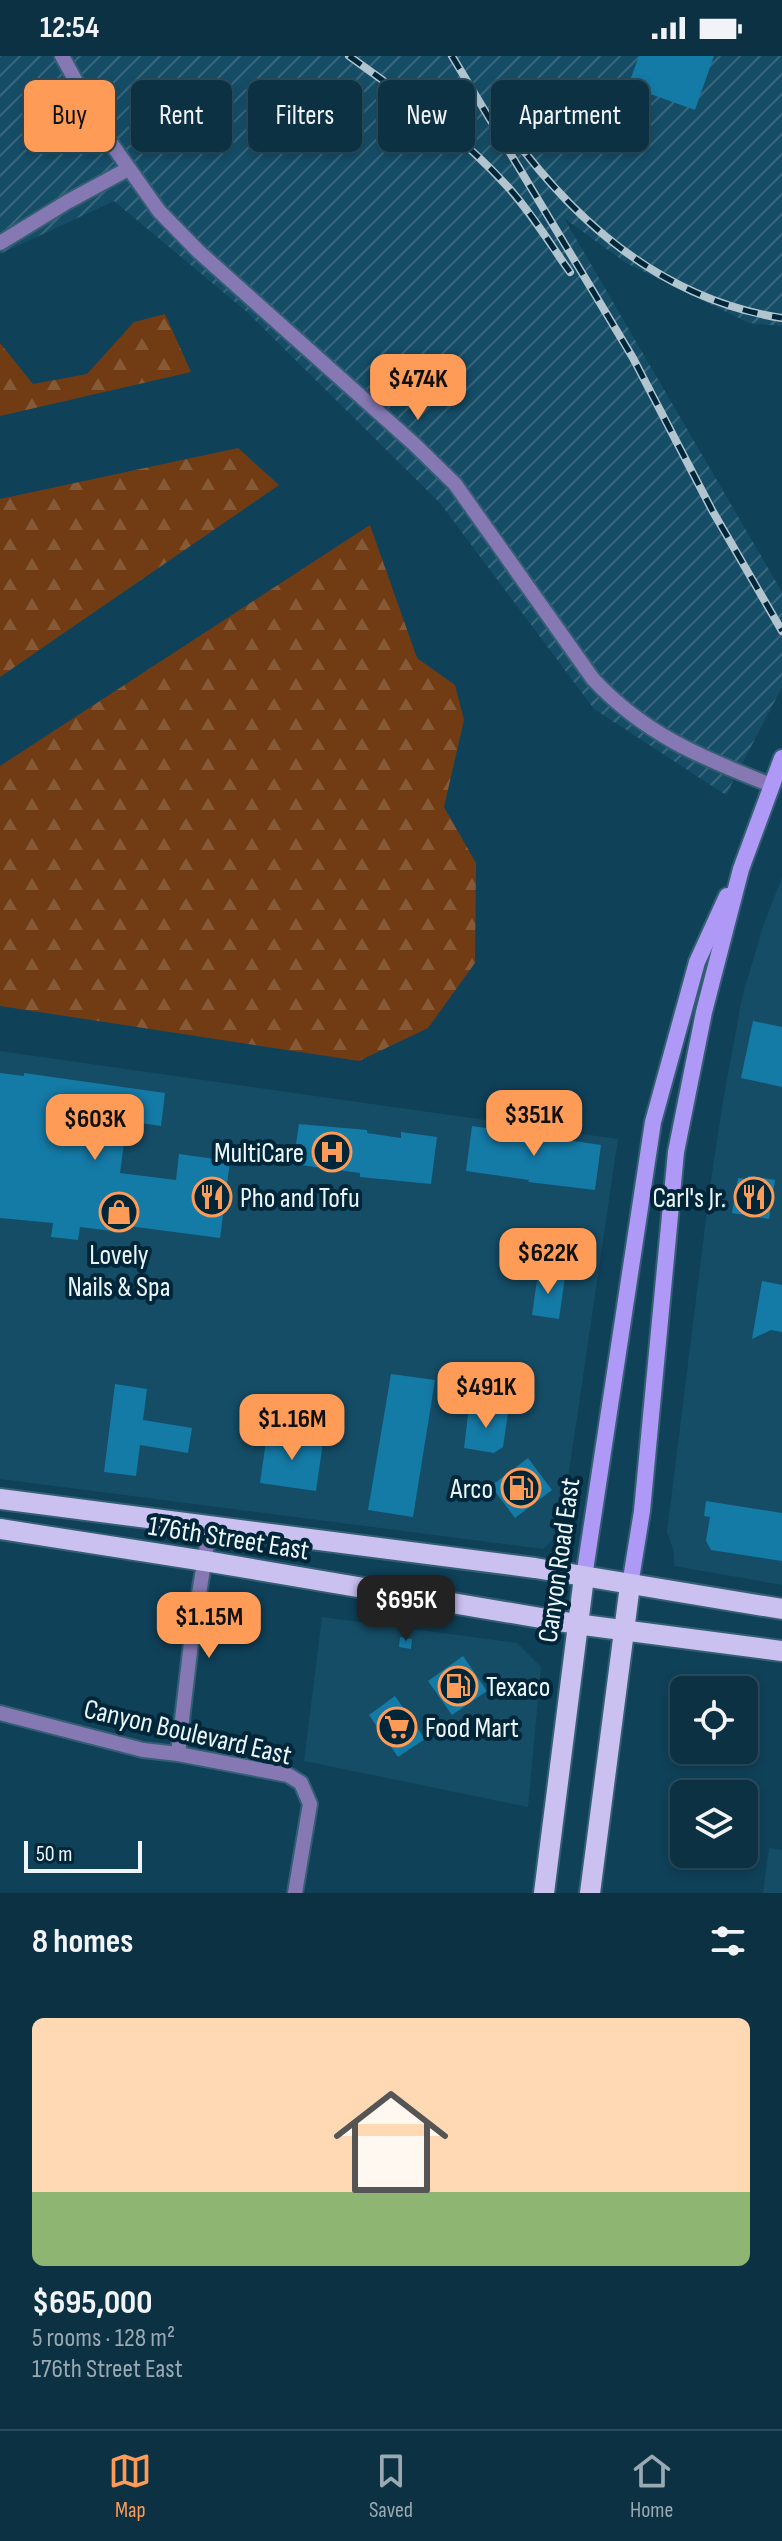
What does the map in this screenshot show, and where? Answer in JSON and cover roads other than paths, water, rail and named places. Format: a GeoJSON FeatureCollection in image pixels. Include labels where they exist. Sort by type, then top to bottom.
{"type":"FeatureCollection","features":[{"type":"Feature","properties":{"kind":"main road","name":"Canyon Road East"},"geometry":{"type":"LineString","coordinates":[[590,1893],[623,1630],[642,1511],[675,1163],[704,1012],[741,869],[782,758]]}},
{"type":"Feature","properties":{"kind":"main road","name":"Canyon Road East"},"geometry":{"type":"LineString","coordinates":[[544,1893],[576,1624],[653,1122],[697,962],[741,869]]}},
{"type":"Feature","properties":{"kind":"main road","name":"176th Street East"},"geometry":{"type":"LineString","coordinates":[[0,1499],[584,1577],[782,1609]]}},
{"type":"Feature","properties":{"kind":"main road","name":"176th Street East"},"geometry":{"type":"LineString","coordinates":[[0,1529],[576,1624],[782,1651]]}},
{"type":"Feature","properties":{"kind":"street"},"geometry":{"type":"LineString","coordinates":[[62,56],[106,136],[159,211],[198,251],[455,484],[593,679],[618,705],[643,725],[676,743],[771,785]]}},
{"type":"Feature","properties":{"kind":"street"},"geometry":{"type":"LineString","coordinates":[[0,243],[128,169]]}},
{"type":"Feature","properties":{"kind":"street"},"geometry":{"type":"LineString","coordinates":[[178,1754],[210,1526]]}},
{"type":"Feature","properties":{"kind":"street","name":"Canyon Boulevard East"},"geometry":{"type":"LineString","coordinates":[[0,1713],[143,1750],[288,1775],[301,1783],[310,1804],[295,1893]]}},
{"type":"Feature","properties":{"kind":"railway"},"geometry":{"type":"LineString","coordinates":[[349,56],[432,117],[489,167],[524,206],[570,272]]}},
{"type":"Feature","properties":{"kind":"railway"},"geometry":{"type":"LineString","coordinates":[[452,56],[633,358],[712,510],[782,631]]}},
{"type":"Feature","properties":{"kind":"railway"},"geometry":{"type":"LineString","coordinates":[[525,152],[563,197],[627,253],[699,294],[739,309],[782,318]]}},
{"type":"Feature","properties":{"kind":"place","name":"MultiCare"},"geometry":{"type":"Point","coordinates":[332,1152]}},
{"type":"Feature","properties":{"kind":"place","name":"Pho and Tofu"},"geometry":{"type":"Point","coordinates":[212,1197]}},
{"type":"Feature","properties":{"kind":"place","name":"Carl's Jr."},"geometry":{"type":"Point","coordinates":[754,1197]}},
{"type":"Feature","properties":{"kind":"place","name":"Lovely Nails & Spa"},"geometry":{"type":"Point","coordinates":[119,1212]}},
{"type":"Feature","properties":{"kind":"place","name":"Arco"},"geometry":{"type":"Point","coordinates":[521,1488]}},
{"type":"Feature","properties":{"kind":"place","name":"Texaco"},"geometry":{"type":"Point","coordinates":[458,1686]}},
{"type":"Feature","properties":{"kind":"place","name":"Food Mart"},"geometry":{"type":"Point","coordinates":[397,1727]}}]}
